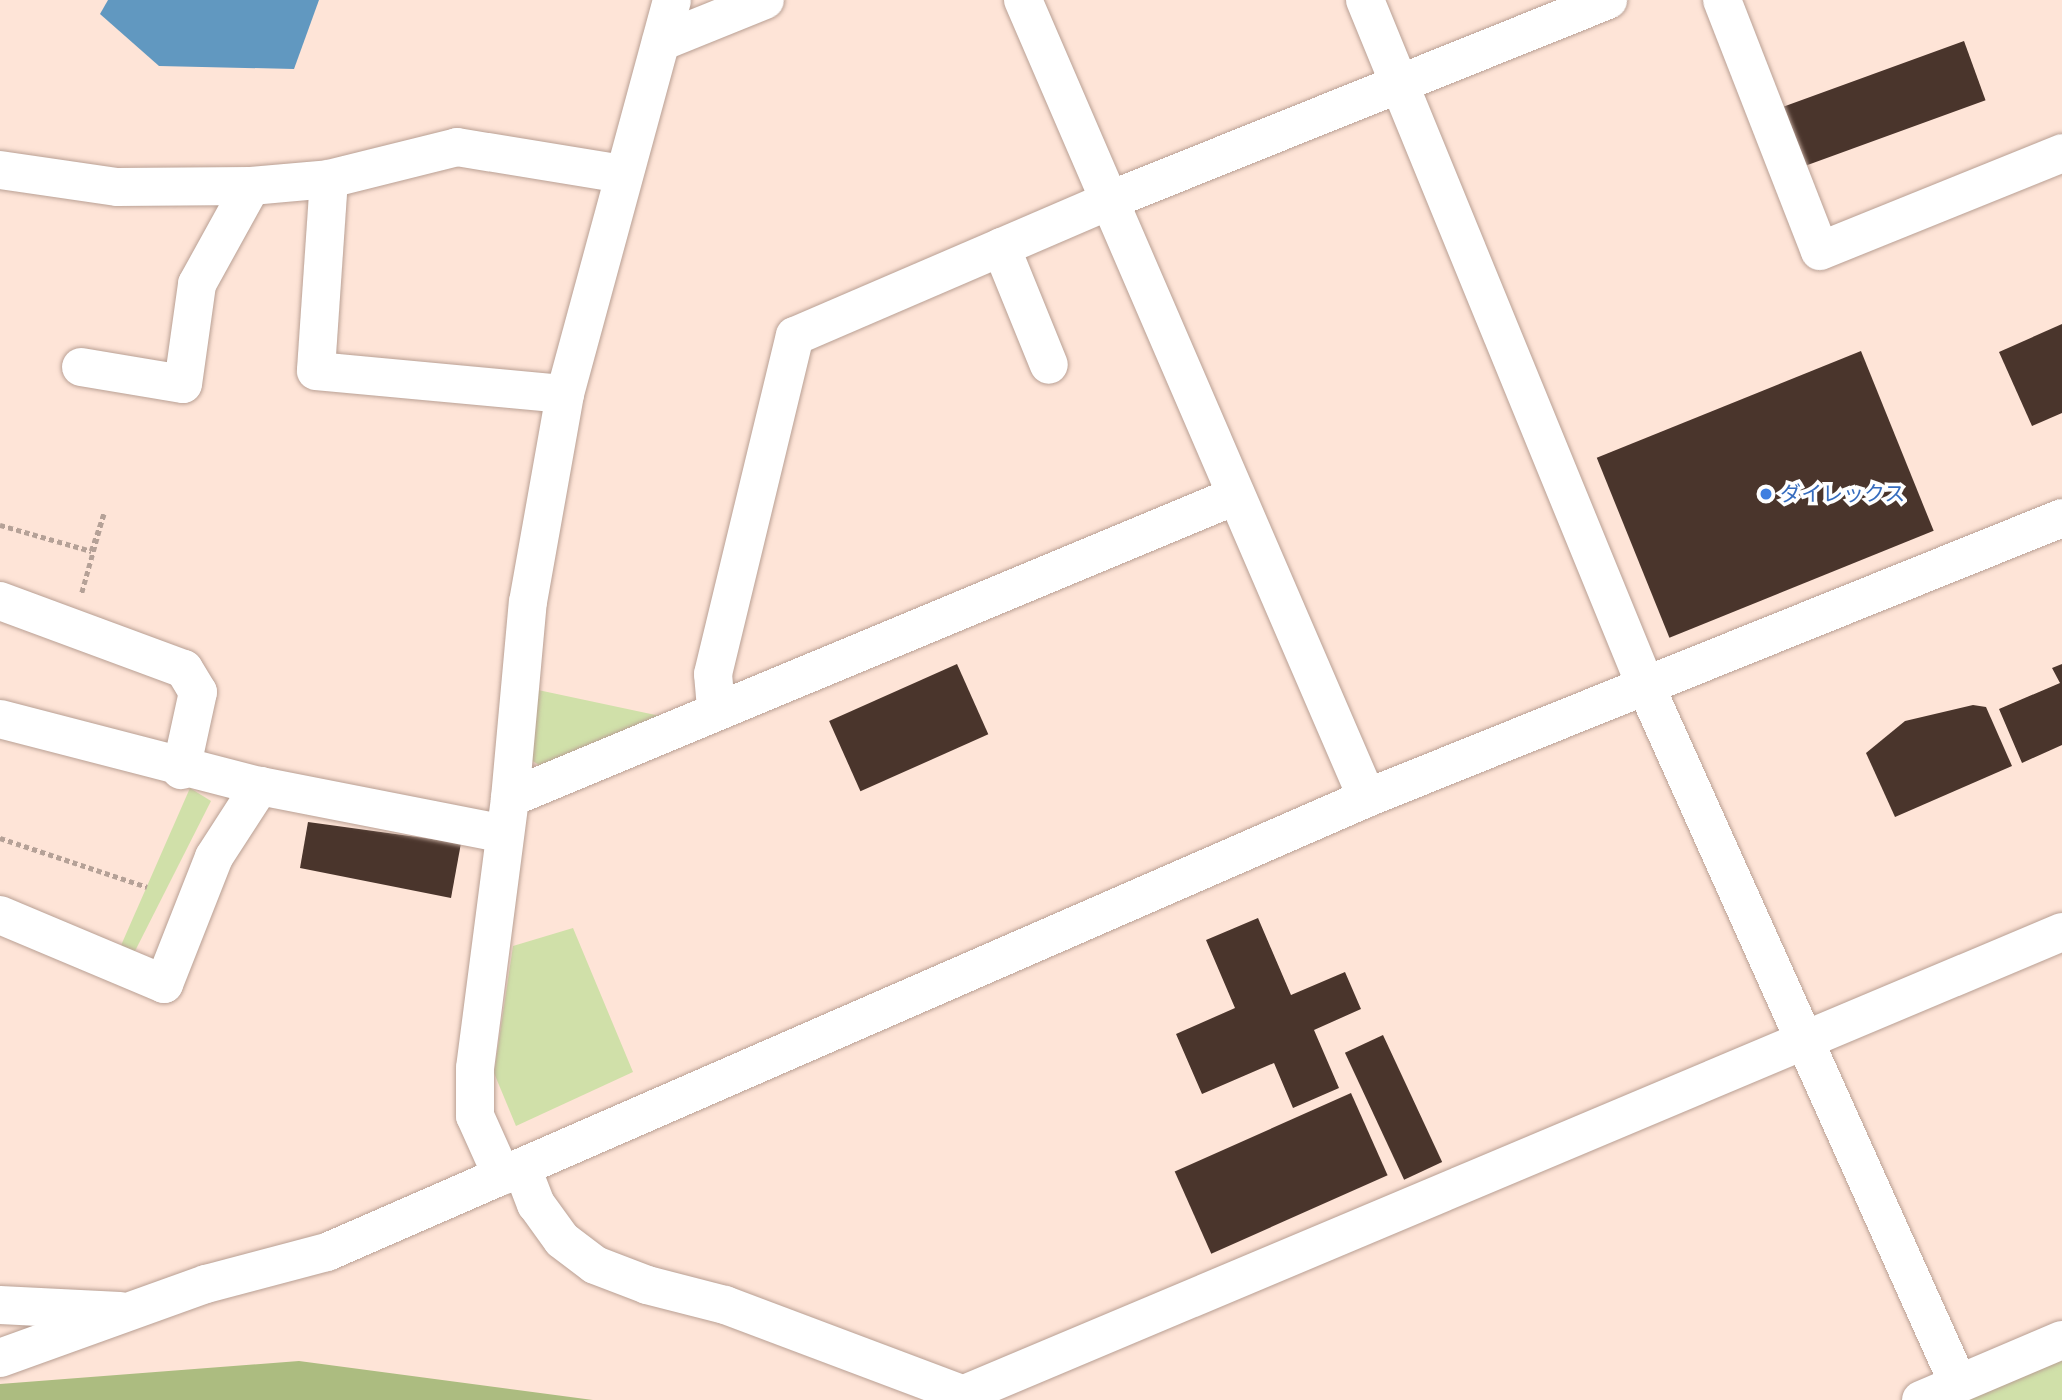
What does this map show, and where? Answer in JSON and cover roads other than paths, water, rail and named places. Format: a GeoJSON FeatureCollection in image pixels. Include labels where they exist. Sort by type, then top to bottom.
{"type":"FeatureCollection","features":[{"type":"Feature","properties":{"kind":"street"},"geometry":{"type":"LineString","coordinates":[[672,0],[662,42],[621,174],[565,394],[524,637],[507,816],[475,1069],[475,1116],[562,1240],[595,1265],[647,1285],[725,1305],[973,1397],[2062,932]]}},
{"type":"Feature","properties":{"kind":"street"},"geometry":{"type":"LineString","coordinates":[[662,42],[765,0]]}},
{"type":"Feature","properties":{"kind":"street"},"geometry":{"type":"LineString","coordinates":[[1023,0],[1367,799]]}},
{"type":"Feature","properties":{"kind":"street"},"geometry":{"type":"LineString","coordinates":[[1365,0],[1476,282],[1646,687],[1958,1383]]}},
{"type":"Feature","properties":{"kind":"street"},"geometry":{"type":"LineString","coordinates":[[716,708],[713,674],[796,336],[1108,201],[1401,86],[1608,0]]}},
{"type":"Feature","properties":{"kind":"street"},"geometry":{"type":"LineString","coordinates":[[1722,0],[1820,251],[2060,161]]}},
{"type":"Feature","properties":{"kind":"street"},"geometry":{"type":"LineString","coordinates":[[0,170],[117,187],[251,186],[329,179],[457,147],[621,174]]}},
{"type":"Feature","properties":{"kind":"street"},"geometry":{"type":"LineString","coordinates":[[329,179],[317,371],[565,394]]}},
{"type":"Feature","properties":{"kind":"street"},"geometry":{"type":"LineString","coordinates":[[80,367],[183,384],[197,284],[251,186]]}},
{"type":"Feature","properties":{"kind":"street"},"geometry":{"type":"LineString","coordinates":[[1001,247],[1049,365]]}},
{"type":"Feature","properties":{"kind":"street"},"geometry":{"type":"LineString","coordinates":[[0,719],[181,770],[260,786],[507,816],[716,708],[1235,496]]}},
{"type":"Feature","properties":{"kind":"street"},"geometry":{"type":"LineString","coordinates":[[0,1358],[206,1284],[327,1252],[1367,799],[2062,518]]}},
{"type":"Feature","properties":{"kind":"street"},"geometry":{"type":"LineString","coordinates":[[0,601],[184,668],[198,692],[181,770]]}},
{"type":"Feature","properties":{"kind":"street"},"geometry":{"type":"LineString","coordinates":[[0,915],[164,984],[214,857],[260,786]]}},
{"type":"Feature","properties":{"kind":"street"},"geometry":{"type":"LineString","coordinates":[[0,1305],[134,1311]]}},
{"type":"Feature","properties":{"kind":"street"},"geometry":{"type":"LineString","coordinates":[[1921,1400],[2062,1340]]}},
{"type":"Feature","properties":{"kind":"water"},"geometry":{"type":"Polygon","coordinates":[[[108,0],[319,0],[294,69],[159,66],[100,14],[108,0]]]}},
{"type":"Feature","properties":{"kind":"place","name":"ダイレックス"},"geometry":{"type":"Point","coordinates":[1766,494]}}]}
